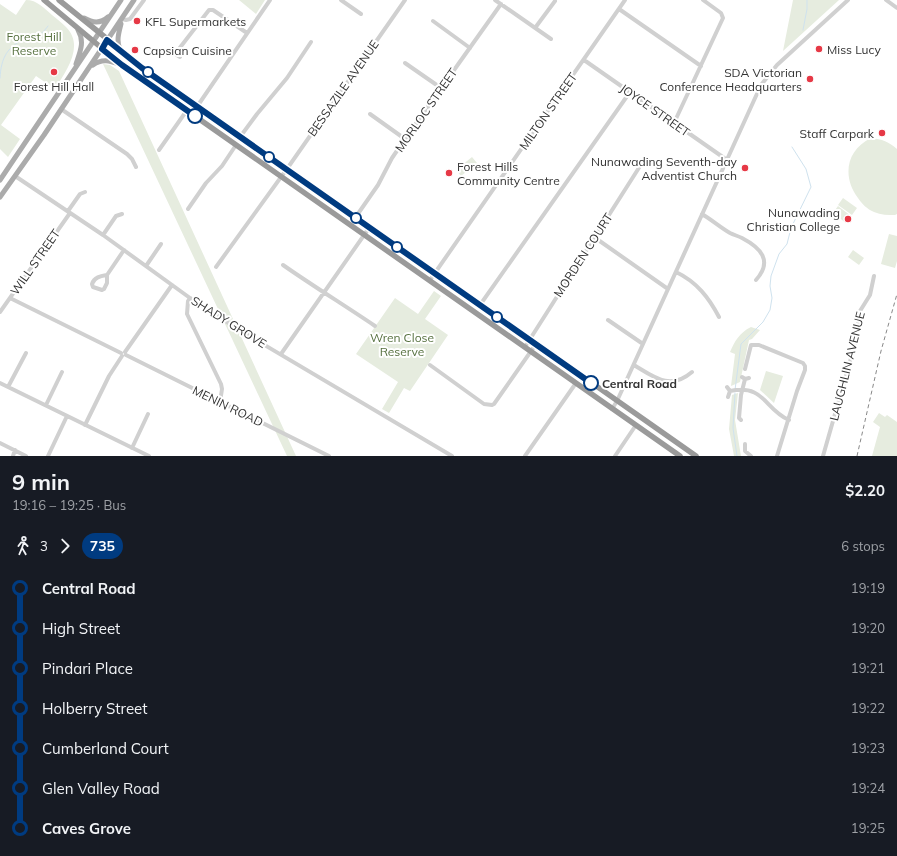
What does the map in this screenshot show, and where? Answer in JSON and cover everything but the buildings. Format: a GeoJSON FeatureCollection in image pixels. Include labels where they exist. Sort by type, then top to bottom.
{"type":"FeatureCollection","features":[{"type":"Feature","properties":{"kind":"highway"},"geometry":{"type":"LineString","coordinates":[[44,0],[78,30],[122,65],[680,456]]}},
{"type":"Feature","properties":{"kind":"highway"},"geometry":{"type":"LineString","coordinates":[[59,0],[122,52],[194,105],[696,456]]}},
{"type":"Feature","properties":{"kind":"main road"},"geometry":{"type":"LineString","coordinates":[[0,180],[121,0]]}},
{"type":"Feature","properties":{"kind":"main road"},"geometry":{"type":"LineString","coordinates":[[0,197],[89,69],[134,0]]}},
{"type":"Feature","properties":{"kind":"main road"},"geometry":{"type":"LineString","coordinates":[[75,13],[94,22],[103,21],[112,14]]}},
{"type":"Feature","properties":{"kind":"main road"},"geometry":{"type":"LineString","coordinates":[[122,19],[118,41],[118,45],[122,52]]}},
{"type":"Feature","properties":{"kind":"main road"},"geometry":{"type":"LineString","coordinates":[[72,73],[80,54],[82,43],[82,37],[78,30]]}},
{"type":"Feature","properties":{"kind":"main road"},"geometry":{"type":"LineString","coordinates":[[89,69],[98,61],[103,60],[122,65]]}},
{"type":"Feature","properties":{"kind":"main road"},"geometry":{"type":"LineString","coordinates":[[7,170],[15,176]]}},
{"type":"Feature","properties":{"kind":"street"},"geometry":{"type":"LineString","coordinates":[[122,19],[130,19],[144,0]]}},
{"type":"Feature","properties":{"kind":"street"},"geometry":{"type":"LineString","coordinates":[[159,150],[190,112],[270,0]]}},
{"type":"Feature","properties":{"kind":"street"},"geometry":{"type":"LineString","coordinates":[[341,0],[361,14]]}},
{"type":"Feature","properties":{"kind":"street","name":"BESSAZILE AVENUE"},"geometry":{"type":"LineString","coordinates":[[216,267],[281,176],[287,170],[405,0]]}},
{"type":"Feature","properties":{"kind":"street"},"geometry":{"type":"LineString","coordinates":[[495,0],[551,39]]}},
{"type":"Feature","properties":{"kind":"street","name":"MILTON STREET"},"geometry":{"type":"LineString","coordinates":[[430,280],[626,0]]}},
{"type":"Feature","properties":{"kind":"street"},"geometry":{"type":"LineString","coordinates":[[674,123],[723,18],[721,13],[703,0]]}},
{"type":"Feature","properties":{"kind":"street"},"geometry":{"type":"LineString","coordinates":[[612,409],[634,365],[761,85],[781,61],[848,0]]}},
{"type":"Feature","properties":{"kind":"street"},"geometry":{"type":"LineString","coordinates":[[886,0],[897,8]]}},
{"type":"Feature","properties":{"kind":"street"},"geometry":{"type":"LineString","coordinates":[[535,28],[555,1]]}},
{"type":"Feature","properties":{"kind":"street","name":"MORLOC STREET"},"geometry":{"type":"LineString","coordinates":[[355,218],[378,185],[392,158],[501,4]]}},
{"type":"Feature","properties":{"kind":"street"},"geometry":{"type":"LineString","coordinates":[[619,9],[701,66]]}},
{"type":"Feature","properties":{"kind":"street"},"geometry":{"type":"LineString","coordinates":[[175,54],[209,10],[213,10],[247,33]]}},
{"type":"Feature","properties":{"kind":"street"},"geometry":{"type":"LineString","coordinates":[[433,21],[470,48]]}},
{"type":"Feature","properties":{"kind":"street"},"geometry":{"type":"LineString","coordinates":[[240,137],[287,78],[311,42]]}},
{"type":"Feature","properties":{"kind":"street"},"geometry":{"type":"LineString","coordinates":[[170,51],[180,57]]}},
{"type":"Feature","properties":{"kind":"street","name":"JOYCE STREET"},"geometry":{"type":"LineString","coordinates":[[584,60],[727,160]]}},
{"type":"Feature","properties":{"kind":"street"},"geometry":{"type":"LineString","coordinates":[[405,63],[441,88]]}},
{"type":"Feature","properties":{"kind":"street"},"geometry":{"type":"LineString","coordinates":[[480,305],[630,92]]}},
{"type":"Feature","properties":{"kind":"street"},"geometry":{"type":"LineString","coordinates":[[61,109],[127,154],[132,158],[136,167]]}},
{"type":"Feature","properties":{"kind":"street"},"geometry":{"type":"LineString","coordinates":[[370,114],[405,139]]}},
{"type":"Feature","properties":{"kind":"street"},"geometry":{"type":"LineString","coordinates":[[188,209],[206,183],[222,166],[236,145]]}},
{"type":"Feature","properties":{"kind":"street","name":"MORDEN COURT"},"geometry":{"type":"LineString","coordinates":[[524,347],[642,163]]}},
{"type":"Feature","properties":{"kind":"street","name":"SHADY GROVE"},"geometry":{"type":"LineString","coordinates":[[15,176],[103,235],[190,298],[241,331],[452,456]]}},
{"type":"Feature","properties":{"kind":"street","name":"WILL STREET"},"geometry":{"type":"LineString","coordinates":[[0,312],[80,194],[85,192]]}},
{"type":"Feature","properties":{"kind":"street"},"geometry":{"type":"LineString","coordinates":[[103,235],[116,216],[122,214]]}},
{"type":"Feature","properties":{"kind":"street"},"geometry":{"type":"LineString","coordinates":[[702,214],[727,231],[746,240],[761,251],[765,260],[764,266],[756,280]]}},
{"type":"Feature","properties":{"kind":"street"},"geometry":{"type":"LineString","coordinates":[[281,354],[370,228]]}},
{"type":"Feature","properties":{"kind":"street"},"geometry":{"type":"LineString","coordinates":[[594,238],[668,289]]}},
{"type":"Feature","properties":{"kind":"street"},"geometry":{"type":"LineString","coordinates":[[146,266],[161,244]]}},
{"type":"Feature","properties":{"kind":"street"},"geometry":{"type":"LineString","coordinates":[[107,275],[124,250]]}},
{"type":"Feature","properties":{"kind":"street"},"geometry":{"type":"LineString","coordinates":[[283,265],[323,293],[332,297],[375,326]]}},
{"type":"Feature","properties":{"kind":"street"},"geometry":{"type":"LineString","coordinates":[[676,272],[703,291],[720,317]]}},
{"type":"Feature","properties":{"kind":"street","name":"LAUGHLIN AVENUE"},"geometry":{"type":"LineString","coordinates":[[823,456],[855,344],[861,309],[870,295],[874,276]]}},
{"type":"Feature","properties":{"kind":"street"},"geometry":{"type":"LineString","coordinates":[[85,425],[109,376],[172,285]]}},
{"type":"Feature","properties":{"kind":"street","name":"MENIN ROAD"},"geometry":{"type":"LineString","coordinates":[[10,298],[329,456]]}},
{"type":"Feature","properties":{"kind":"street"},"geometry":{"type":"LineString","coordinates":[[190,298],[188,301],[187,314],[221,384],[222,389],[220,402]]}},
{"type":"Feature","properties":{"kind":"street"},"geometry":{"type":"LineString","coordinates":[[608,320],[643,344]]}},
{"type":"Feature","properties":{"kind":"street"},"geometry":{"type":"LineString","coordinates":[[745,369],[751,343],[805,365],[805,370],[777,456]]}},
{"type":"Feature","properties":{"kind":"street"},"geometry":{"type":"LineString","coordinates":[[430,365],[484,404],[492,405],[536,344]]}},
{"type":"Feature","properties":{"kind":"street"},"geometry":{"type":"LineString","coordinates":[[8,387],[26,353]]}},
{"type":"Feature","properties":{"kind":"street"},"geometry":{"type":"LineString","coordinates":[[634,365],[652,377],[668,381],[685,378],[692,372]]}},
{"type":"Feature","properties":{"kind":"street"},"geometry":{"type":"LineString","coordinates":[[46,405],[62,372]]}},
{"type":"Feature","properties":{"kind":"street"},"geometry":{"type":"LineString","coordinates":[[739,419],[745,378]]}},
{"type":"Feature","properties":{"kind":"street"},"geometry":{"type":"LineString","coordinates":[[0,383],[148,456]]}},
{"type":"Feature","properties":{"kind":"street"},"geometry":{"type":"LineString","coordinates":[[525,456],[576,383]]}},
{"type":"Feature","properties":{"kind":"street"},"geometry":{"type":"LineString","coordinates":[[728,397],[732,389],[743,389],[754,392],[761,396],[782,416],[789,420]]}},
{"type":"Feature","properties":{"kind":"street"},"geometry":{"type":"LineString","coordinates":[[132,448],[148,414]]}},
{"type":"Feature","properties":{"kind":"street"},"geometry":{"type":"LineString","coordinates":[[48,456],[67,416]]}},
{"type":"Feature","properties":{"kind":"street"},"geometry":{"type":"LineString","coordinates":[[615,456],[636,426]]}},
{"type":"Feature","properties":{"kind":"street"},"geometry":{"type":"LineString","coordinates":[[0,443],[26,456]]}},
{"type":"Feature","properties":{"kind":"street"},"geometry":{"type":"LineString","coordinates":[[745,444],[743,452],[751,456]]}},
{"type":"Feature","properties":{"kind":"street"},"geometry":{"type":"LineString","coordinates":[[13,456],[15,450]]}},
{"type":"Feature","properties":{"kind":"street"},"geometry":{"type":"LineString","coordinates":[[135,456],[138,451]]}},
{"type":"Feature","properties":{"kind":"green space","name":"Forest Hill Reserve"},"geometry":{"type":"Polygon","coordinates":[[[26,0],[34,1],[40,5],[66,27],[74,42],[74,50],[72,58],[55,89],[36,76],[1,125],[20,139],[8,157],[0,149],[0,4],[16,15],[26,0]]]}},
{"type":"Feature","properties":{"kind":"green space"},"geometry":{"type":"Polygon","coordinates":[[[239,0],[265,0],[256,14],[239,0]]]}},
{"type":"Feature","properties":{"kind":"green space"},"geometry":{"type":"Polygon","coordinates":[[[793,0],[839,0],[783,51],[793,0]]]}},
{"type":"Feature","properties":{"kind":"green space"},"geometry":{"type":"Polygon","coordinates":[[[103,64],[110,65],[119,71],[296,456],[287,456],[103,64]]]}},
{"type":"Feature","properties":{"kind":"green space"},"geometry":{"type":"Polygon","coordinates":[[[871,138],[885,141],[897,149],[897,214],[895,215],[879,214],[867,208],[858,198],[850,181],[848,173],[852,157],[856,149],[871,138]]]}},
{"type":"Feature","properties":{"kind":"green space"},"geometry":{"type":"Polygon","coordinates":[[[472,157],[477,163],[461,176],[456,170],[472,157]]]}},
{"type":"Feature","properties":{"kind":"green space"},"geometry":{"type":"Polygon","coordinates":[[[843,198],[857,208],[852,215],[838,205],[843,198]]]}},
{"type":"Feature","properties":{"kind":"green space"},"geometry":{"type":"Polygon","coordinates":[[[838,206],[851,216],[846,223],[833,213],[838,206]]]}},
{"type":"Feature","properties":{"kind":"green space"},"geometry":{"type":"Polygon","coordinates":[[[889,234],[897,236],[897,261],[895,268],[881,264],[889,234]]]}},
{"type":"Feature","properties":{"kind":"green space"},"geometry":{"type":"Polygon","coordinates":[[[853,250],[864,258],[859,265],[848,257],[853,250]]]}},
{"type":"Feature","properties":{"kind":"green space","name":"Wren Close Reserve"},"geometry":{"type":"Polygon","coordinates":[[[434,291],[441,296],[425,319],[448,335],[410,391],[404,388],[389,413],[382,409],[398,382],[356,354],[395,298],[418,314],[434,291]]]}},
{"type":"Feature","properties":{"kind":"green space"},"geometry":{"type":"Polygon","coordinates":[[[751,327],[760,330],[752,339],[749,340],[740,382],[731,386],[735,354],[730,352],[743,332],[751,327]]]}},
{"type":"Feature","properties":{"kind":"green space"},"geometry":{"type":"Polygon","coordinates":[[[766,371],[783,376],[774,403],[760,390],[766,371]]]}},
{"type":"Feature","properties":{"kind":"green space"},"geometry":{"type":"Polygon","coordinates":[[[738,393],[735,420],[741,456],[734,456],[729,429],[732,395],[738,393]]]}},
{"type":"Feature","properties":{"kind":"green space"},"geometry":{"type":"Polygon","coordinates":[[[879,413],[885,417],[887,415],[897,422],[897,456],[872,456],[880,427],[873,422],[879,413]]]}},
{"type":"Feature","properties":{"kind":"waterway"},"geometry":{"type":"LineString","coordinates":[[803,30],[807,0]]}},
{"type":"Feature","properties":{"kind":"waterway"},"geometry":{"type":"LineString","coordinates":[[0,78],[2,64],[10,49],[20,41],[38,36],[48,26]]}},
{"type":"Feature","properties":{"kind":"waterway"},"geometry":{"type":"LineString","coordinates":[[735,390],[741,344],[763,322],[770,310],[772,298],[770,286],[771,276],[779,254],[787,244],[791,228],[811,187],[806,169],[792,147]]}},
{"type":"Feature","properties":{"kind":"waterway"},"geometry":{"type":"LineString","coordinates":[[735,393],[733,428],[737,456]]}},
{"type":"Feature","properties":{"kind":"railway"},"geometry":{"type":"LineString","coordinates":[[857,456],[881,351],[897,294]]}},
{"type":"Feature","properties":{"kind":"bus line","name":"735"},"geometry":{"type":"LineString","coordinates":[[195,116],[122,65],[102,49],[107,40],[142,68],[591,383]]}},
{"type":"Feature","properties":{"kind":"place","name":"KFL Supermarkets"},"geometry":{"type":"Point","coordinates":[137,21]}},
{"type":"Feature","properties":{"kind":"place","name":"Miss Lucy"},"geometry":{"type":"Point","coordinates":[819,49]}},
{"type":"Feature","properties":{"kind":"place","name":"Capsian Cuisine"},"geometry":{"type":"Point","coordinates":[135,50]}},
{"type":"Feature","properties":{"kind":"place","name":"Forest Hill Hall"},"geometry":{"type":"Point","coordinates":[54,72]}},
{"type":"Feature","properties":{"kind":"place","name":"SDA Victorian Conference Headquarters"},"geometry":{"type":"Point","coordinates":[810,79]}},
{"type":"Feature","properties":{"kind":"place","name":"Staff Carpark"},"geometry":{"type":"Point","coordinates":[882,133]}},
{"type":"Feature","properties":{"kind":"place","name":"Nunawading Seventh-day Adventist Church"},"geometry":{"type":"Point","coordinates":[745,168]}},
{"type":"Feature","properties":{"kind":"place","name":"Forest Hills Community Centre"},"geometry":{"type":"Point","coordinates":[449,173]}},
{"type":"Feature","properties":{"kind":"place","name":"Nunawading Christian College"},"geometry":{"type":"Point","coordinates":[848,219]}},
{"type":"Feature","properties":{"kind":"place","name":"Central Road"},"geometry":{"type":"Point","coordinates":[591,383]}}]}
